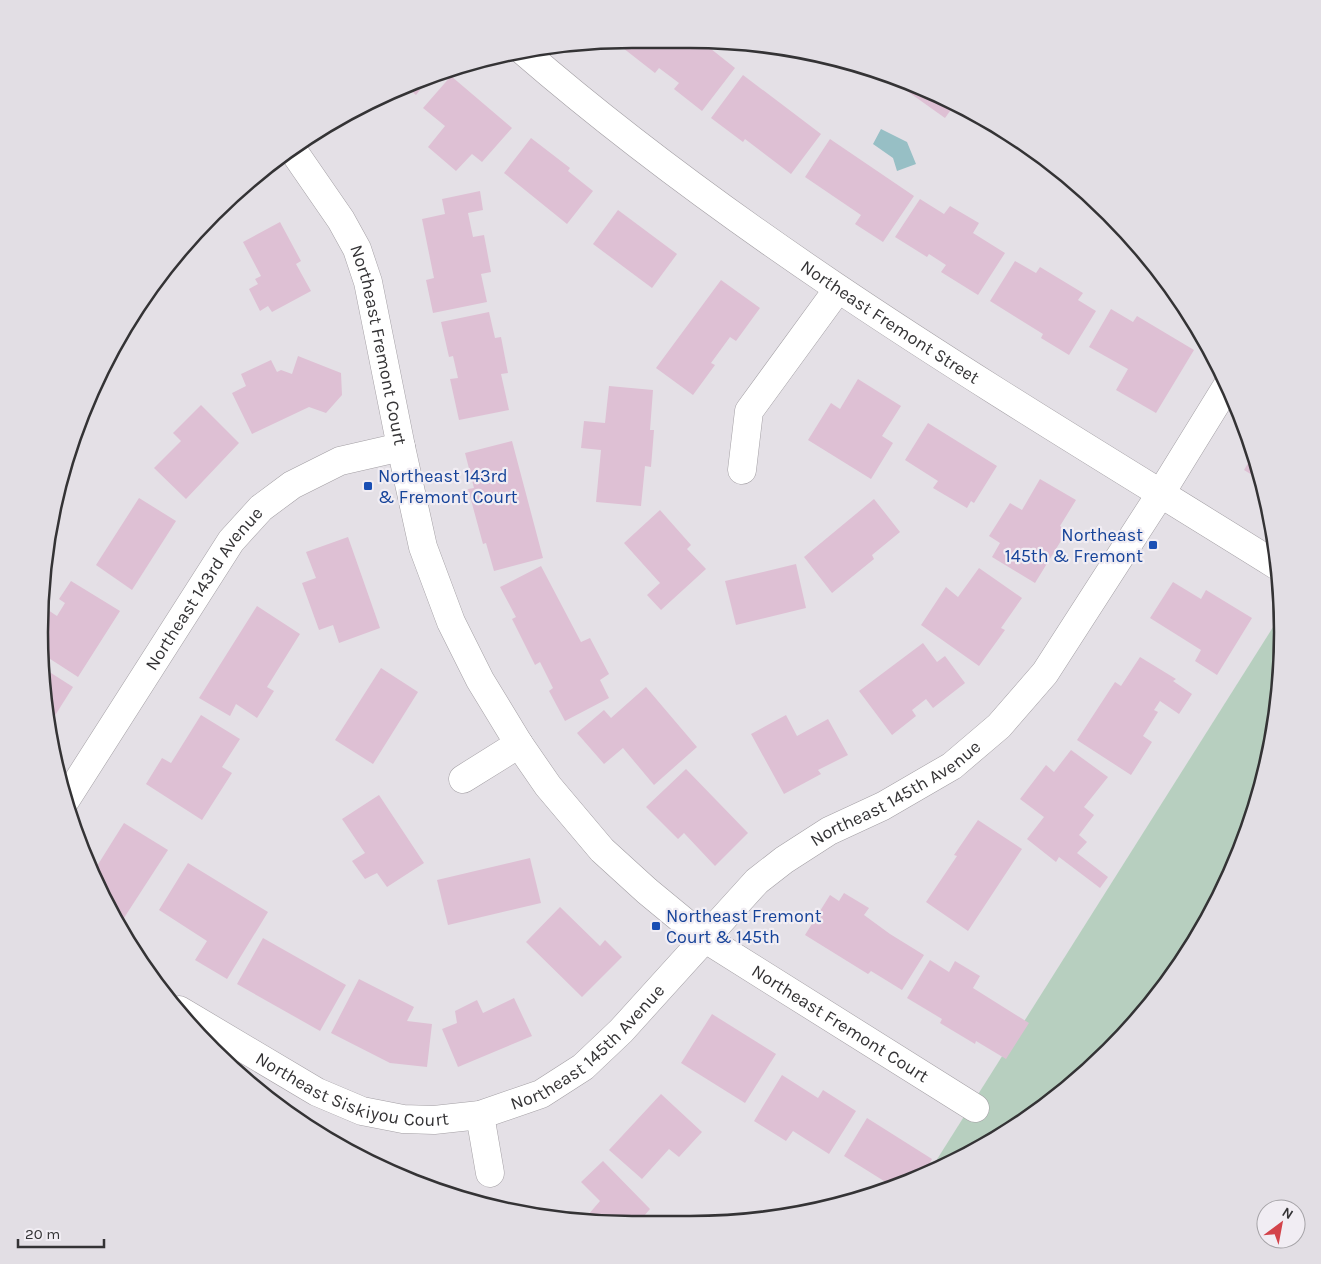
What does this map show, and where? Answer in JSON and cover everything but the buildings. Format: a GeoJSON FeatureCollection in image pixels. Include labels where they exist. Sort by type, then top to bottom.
{"type":"FeatureCollection","features":[{"type":"Feature","properties":{"kind":"street","name":"Northeast Fremont Street"},"geometry":{"type":"LineString","coordinates":[[531,57],[711,199],[838,289],[926,348],[1268,559]]}},
{"type":"Feature","properties":{"kind":"street","name":"Northeast Fremont Court"},"geometry":{"type":"LineString","coordinates":[[296,154],[341,220],[357,249],[368,282],[423,547],[451,622],[480,680],[519,744],[548,786],[602,850],[647,891],[704,938],[975,1108]]}},
{"type":"Feature","properties":{"kind":"street"},"geometry":{"type":"LineString","coordinates":[[742,470],[749,411],[838,289]]}},
{"type":"Feature","properties":{"kind":"street","name":"Northeast 145th Avenue"},"geometry":{"type":"LineString","coordinates":[[480,1115],[541,1094],[583,1067],[621,1031],[757,881],[784,860],[829,831],[883,806],[952,766],[1000,726],[1045,673],[1222,394]]}},
{"type":"Feature","properties":{"kind":"street","name":"Northeast 143rd Avenue"},"geometry":{"type":"LineString","coordinates":[[70,793],[231,541],[261,508],[292,485],[340,461],[401,448]]}},
{"type":"Feature","properties":{"kind":"street"},"geometry":{"type":"LineString","coordinates":[[463,779],[519,744]]}},
{"type":"Feature","properties":{"kind":"street","name":"Northeast Siskiyou Court"},"geometry":{"type":"LineString","coordinates":[[197,1021],[317,1092],[362,1111],[403,1119],[434,1120],[480,1115]]}},
{"type":"Feature","properties":{"kind":"street"},"geometry":{"type":"LineString","coordinates":[[480,1115],[490,1173]]}},
{"type":"Feature","properties":{"kind":"green space"},"geometry":{"type":"Polygon","coordinates":[[[1274,626],[1268,708],[1254,783],[1229,856],[1213,891],[1175,957],[1153,988],[1102,1045],[1045,1096],[981,1138],[935,1162],[1274,626]]]}},
{"type":"Feature","properties":{"kind":"water"},"geometry":{"type":"Polygon","coordinates":[[[881,129],[907,142],[916,164],[897,171],[893,158],[873,144],[881,129]]]}},
{"type":"Feature","properties":{"kind":"place","name":"Northeast 143rd & Fremont Court"},"geometry":{"type":"Point","coordinates":[368,486]}},
{"type":"Feature","properties":{"kind":"place","name":"Northeast 145th & Fremont"},"geometry":{"type":"Point","coordinates":[1153,545]}},
{"type":"Feature","properties":{"kind":"place","name":"Northeast Fremont Court & 145th"},"geometry":{"type":"Point","coordinates":[656,926]}}]}
